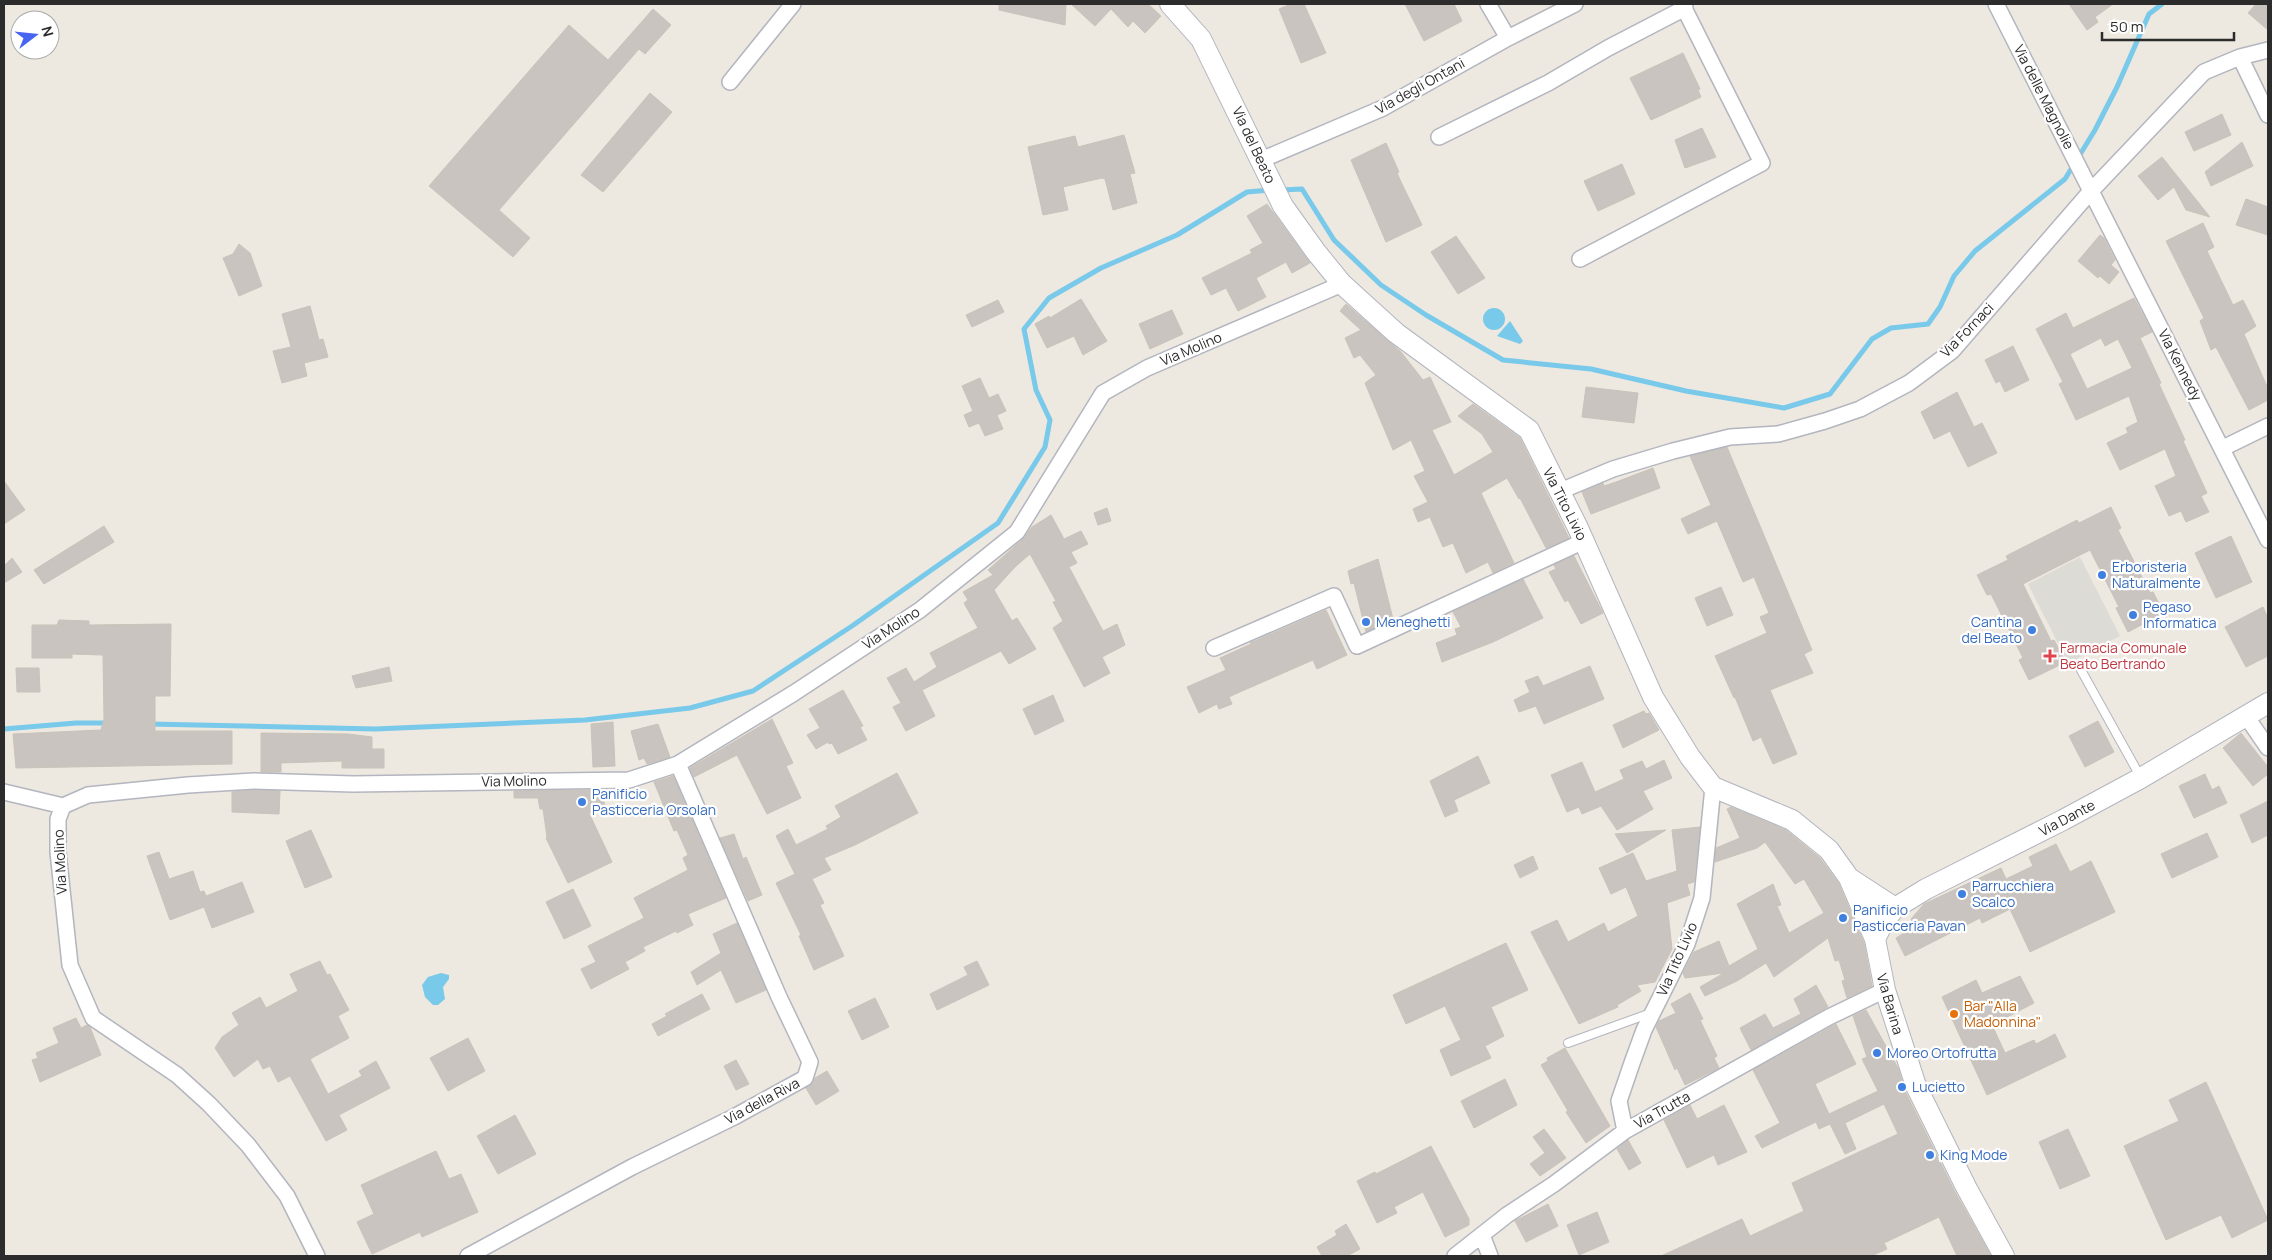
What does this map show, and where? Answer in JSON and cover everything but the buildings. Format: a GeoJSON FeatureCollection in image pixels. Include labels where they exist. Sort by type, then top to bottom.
{"type":"FeatureCollection","features":[{"type":"Feature","properties":{"kind":"street"},"geometry":{"type":"LineString","coordinates":[[730,82],[793,4]]}},
{"type":"Feature","properties":{"kind":"street","name":"Via del Beato"},"geometry":{"type":"LineString","coordinates":[[1170,4],[1201,39],[1283,206],[1342,284]]}},
{"type":"Feature","properties":{"kind":"street"},"geometry":{"type":"LineString","coordinates":[[1488,4],[1508,38]]}},
{"type":"Feature","properties":{"kind":"street","name":"Via degli Ontani"},"geometry":{"type":"LineString","coordinates":[[1261,160],[1383,108],[1508,38],[1575,4]]}},
{"type":"Feature","properties":{"kind":"street","name":"Via delle Magnolie"},"geometry":{"type":"LineString","coordinates":[[1996,4],[2091,191]]}},
{"type":"Feature","properties":{"kind":"street"},"geometry":{"type":"LineString","coordinates":[[1439,137],[1548,83],[1683,6],[1762,163],[1580,259]]}},
{"type":"Feature","properties":{"kind":"street","name":"Via Fornaci"},"geometry":{"type":"LineString","coordinates":[[1558,492],[1613,469],[1673,452],[1730,437],[1778,434],[1825,421],[1860,409],[1908,382],[1952,350],[2091,191],[2204,72],[2240,57],[2268,50]]}},
{"type":"Feature","properties":{"kind":"street"},"geometry":{"type":"LineString","coordinates":[[2240,57],[2268,115]]}},
{"type":"Feature","properties":{"kind":"street","name":"Via Kennedy"},"geometry":{"type":"LineString","coordinates":[[2091,191],[2268,540]]}},
{"type":"Feature","properties":{"kind":"street","name":"Via Tito Livio"},"geometry":{"type":"LineString","coordinates":[[1342,284],[1396,333],[1529,430],[1558,492],[1584,541],[1654,697],[1690,757],[1713,786],[1792,820],[1829,850],[1849,878],[1875,939]]}},
{"type":"Feature","properties":{"kind":"street","name":"Via Molino"},"geometry":{"type":"LineString","coordinates":[[317,1256],[288,1196],[248,1145],[216,1111],[177,1075],[93,1018],[70,965],[58,852],[58,819],[63,806],[88,795],[254,780],[353,784],[629,780],[678,764],[794,693],[920,610],[1017,532],[1103,393],[1147,368],[1342,284]]}},
{"type":"Feature","properties":{"kind":"street"},"geometry":{"type":"LineString","coordinates":[[2223,448],[2268,426]]}},
{"type":"Feature","properties":{"kind":"street"},"geometry":{"type":"LineString","coordinates":[[1214,648],[1334,596],[1357,646],[1584,541]]}},
{"type":"Feature","properties":{"kind":"street","name":"Via Dante"},"geometry":{"type":"LineString","coordinates":[[1875,939],[1884,921],[1894,908],[1926,889],[2142,778],[2268,704]]}},
{"type":"Feature","properties":{"kind":"street"},"geometry":{"type":"LineString","coordinates":[[2246,716],[2268,748]]}},
{"type":"Feature","properties":{"kind":"street","name":"Via della Riva"},"geometry":{"type":"LineString","coordinates":[[468,1256],[632,1167],[734,1117],[805,1078],[810,1062],[779,997],[678,764]]}},
{"type":"Feature","properties":{"kind":"street","name":"Via Tito Livio"},"geometry":{"type":"LineString","coordinates":[[1625,1131],[1619,1101],[1644,1030],[1687,944],[1702,898],[1713,786]]}},
{"type":"Feature","properties":{"kind":"street"},"geometry":{"type":"LineString","coordinates":[[4,792],[63,806]]}},
{"type":"Feature","properties":{"kind":"street","name":"Via Tito Livio"},"geometry":{"type":"LineString","coordinates":[[1849,878],[1894,908]]}},
{"type":"Feature","properties":{"kind":"street","name":"Via Barina"},"geometry":{"type":"LineString","coordinates":[[1875,939],[1885,990],[1916,1086],[1966,1187],[2004,1256]]}},
{"type":"Feature","properties":{"kind":"street","name":"Via Trutta"},"geometry":{"type":"LineString","coordinates":[[1455,1256],[1507,1215],[1554,1184],[1625,1131],[1829,1017],[1885,990]]}},
{"type":"Feature","properties":{"kind":"street"},"geometry":{"type":"LineString","coordinates":[[1482,1235],[1490,1256]]}},
{"type":"Feature","properties":{"kind":"lane"},"geometry":{"type":"LineString","coordinates":[[2081,670],[2142,778]]}},
{"type":"Feature","properties":{"kind":"lane","name":"Via Tito Livio"},"geometry":{"type":"LineString","coordinates":[[1568,1043],[1653,1012]]}},
{"type":"Feature","properties":{"kind":"shaded area"},"geometry":{"type":"Polygon","coordinates":[[[2080,557],[2120,636],[2068,663],[2028,584],[2080,557]]]}},
{"type":"Feature","properties":{"kind":"water"},"geometry":{"type":"Polygon","coordinates":[[[1494,308],[1502,311],[1505,319],[1502,327],[1494,330],[1486,327],[1483,319],[1486,311],[1494,308]]]}},
{"type":"Feature","properties":{"kind":"water"},"geometry":{"type":"Polygon","coordinates":[[[1510,321],[1523,341],[1520,344],[1497,336],[1510,321]]]}},
{"type":"Feature","properties":{"kind":"water"},"geometry":{"type":"Polygon","coordinates":[[[441,973],[449,975],[449,979],[443,987],[445,999],[438,1005],[433,1005],[425,997],[422,985],[428,977],[441,973]]]}},
{"type":"Feature","properties":{"kind":"waterway"},"geometry":{"type":"LineString","coordinates":[[1281,190],[1302,189],[1334,240],[1381,285],[1426,315],[1503,360],[1591,369],[1686,391],[1784,408],[1830,394],[1872,339],[1891,328],[1928,324],[1940,307],[1954,276],[1975,251],[2065,179],[2095,130],[2117,87],[2149,14],[2162,4]]}},
{"type":"Feature","properties":{"kind":"waterway"},"geometry":{"type":"LineString","coordinates":[[149,724],[375,729],[585,720],[690,708],[753,691],[852,626],[998,523],[1045,447],[1050,420],[1036,390],[1024,329],[1049,298],[1101,268],[1177,235],[1247,192],[1270,190]]}},
{"type":"Feature","properties":{"kind":"waterway"},"geometry":{"type":"LineString","coordinates":[[4,729],[76,723],[108,723]]}},
{"type":"Feature","properties":{"kind":"place","name":"Erboristeria Naturalmente"},"geometry":{"type":"Point","coordinates":[2102,575]}},
{"type":"Feature","properties":{"kind":"place","name":"Pegaso Informatica"},"geometry":{"type":"Point","coordinates":[2133,615]}},
{"type":"Feature","properties":{"kind":"place","name":"Meneghetti"},"geometry":{"type":"Point","coordinates":[1366,622]}},
{"type":"Feature","properties":{"kind":"place","name":"Cantina del Beato"},"geometry":{"type":"Point","coordinates":[2032,630]}},
{"type":"Feature","properties":{"kind":"place","name":"Farmacia Comunale Beato Bertrando"},"geometry":{"type":"Point","coordinates":[2050,656]}},
{"type":"Feature","properties":{"kind":"place","name":"Panificio Pasticceria Orsolan"},"geometry":{"type":"Point","coordinates":[582,802]}},
{"type":"Feature","properties":{"kind":"place","name":"Parrucchiera Scalco"},"geometry":{"type":"Point","coordinates":[1962,894]}},
{"type":"Feature","properties":{"kind":"place","name":"Panificio Pasticceria Pavan"},"geometry":{"type":"Point","coordinates":[1843,918]}},
{"type":"Feature","properties":{"kind":"place","name":"Bar \"Alla Madonnina\""},"geometry":{"type":"Point","coordinates":[1954,1014]}},
{"type":"Feature","properties":{"kind":"place","name":"Moreo Ortofrutta"},"geometry":{"type":"Point","coordinates":[1877,1053]}},
{"type":"Feature","properties":{"kind":"place","name":"Lucietto"},"geometry":{"type":"Point","coordinates":[1902,1087]}},
{"type":"Feature","properties":{"kind":"place","name":"King Mode"},"geometry":{"type":"Point","coordinates":[1930,1155]}}]}
